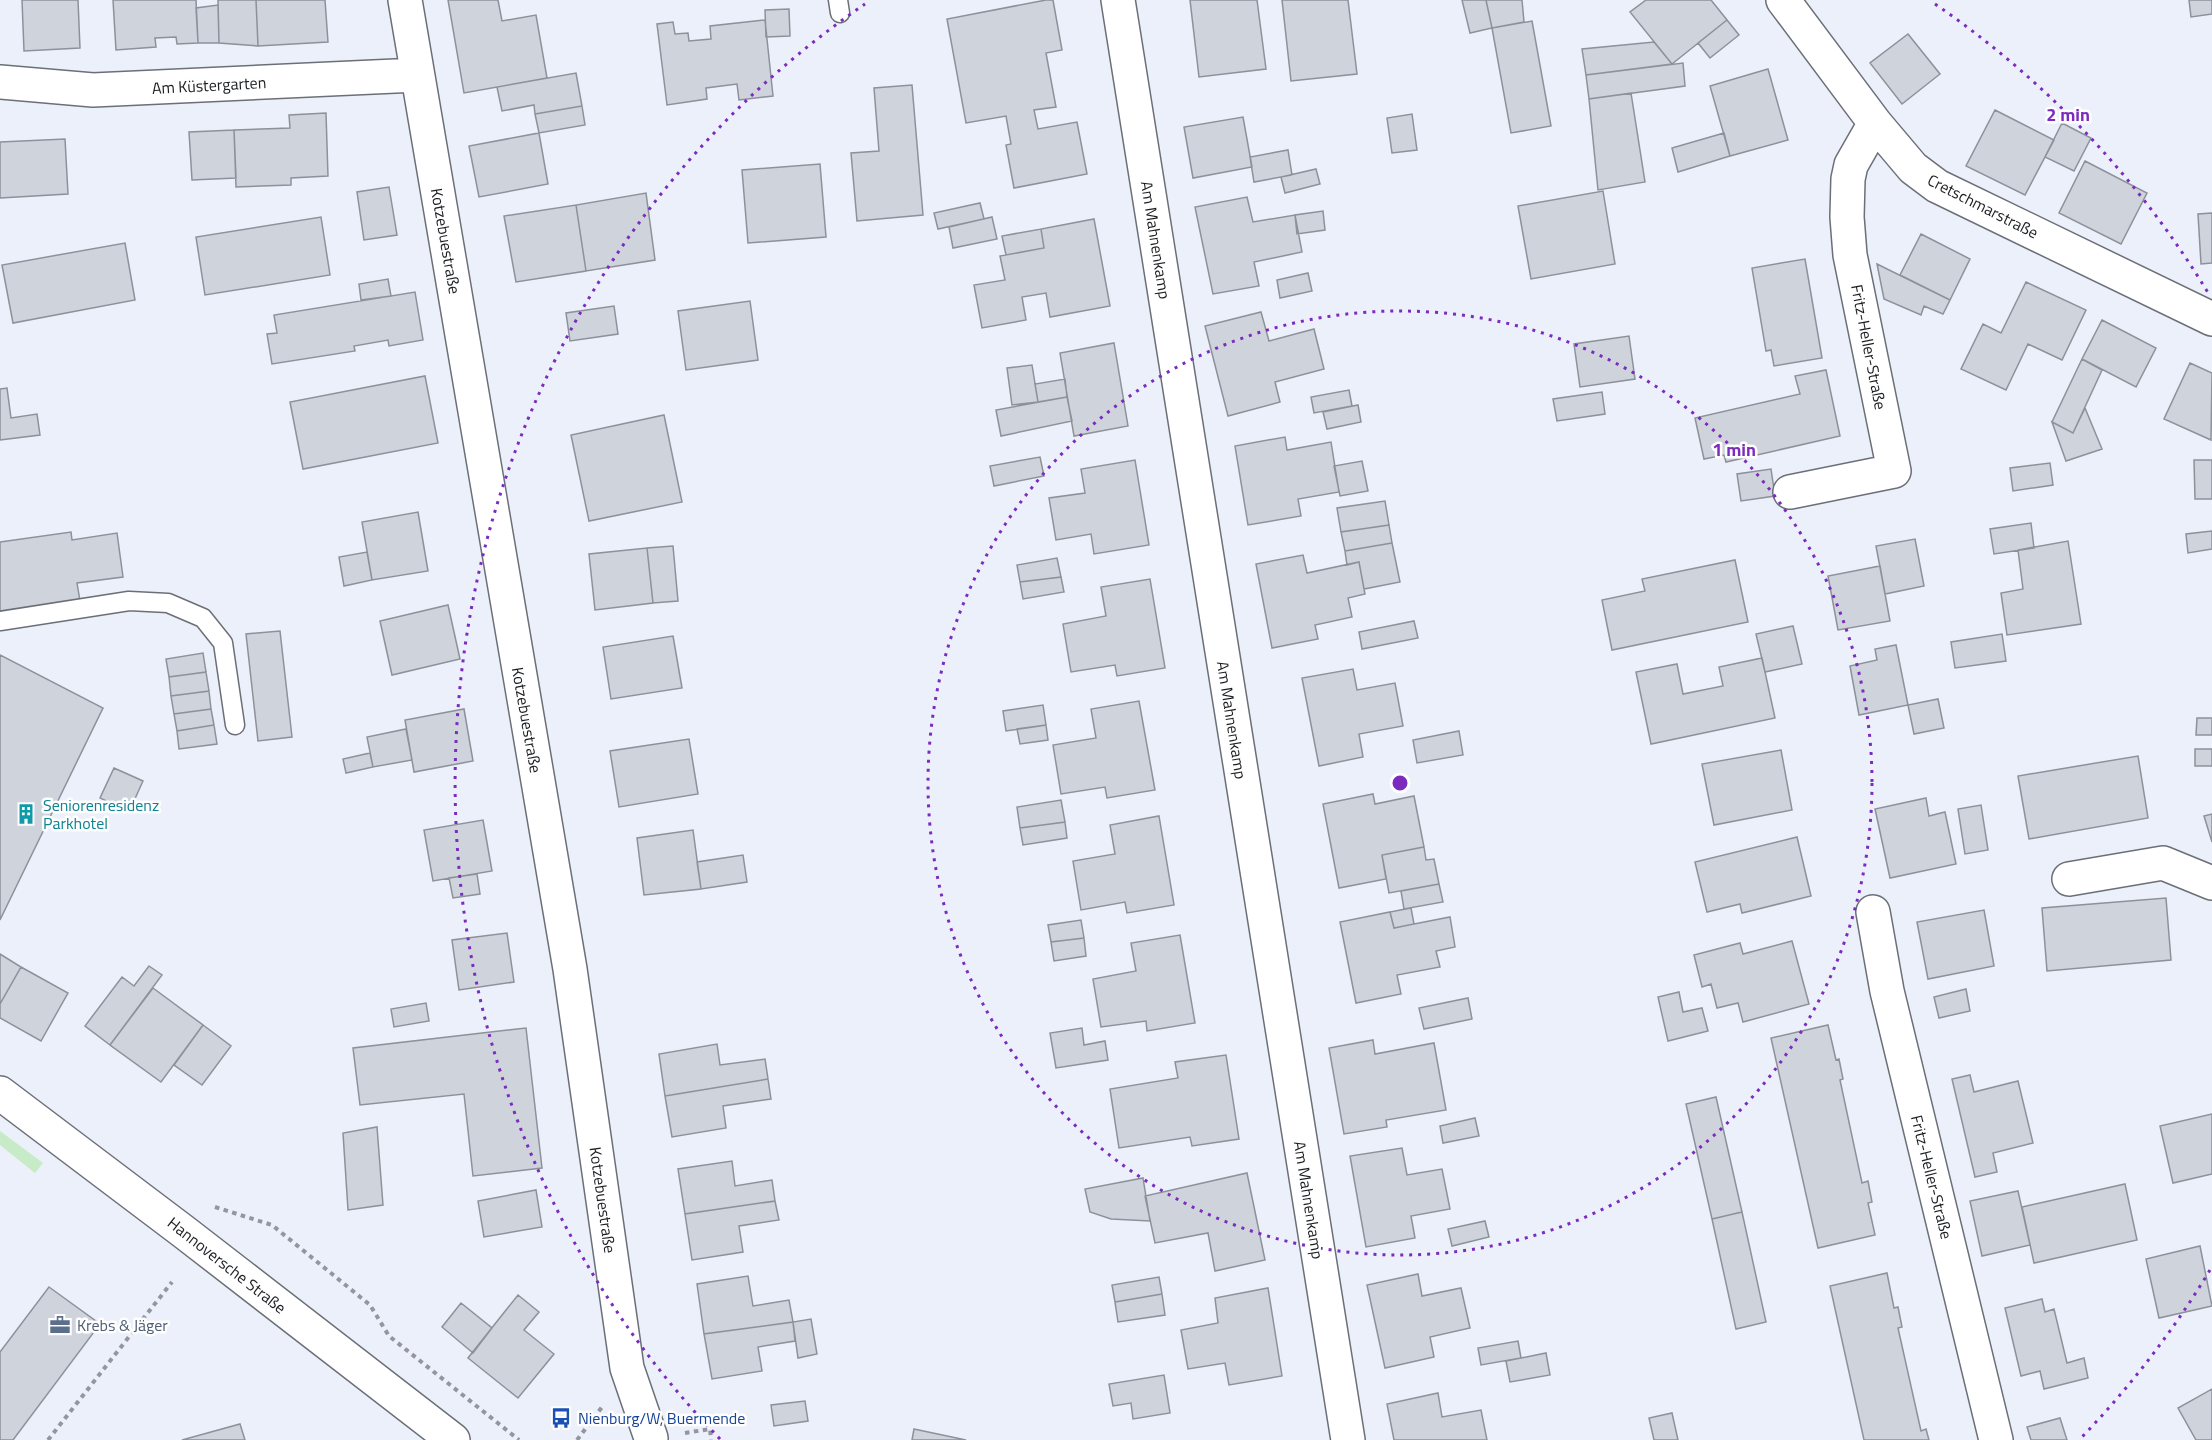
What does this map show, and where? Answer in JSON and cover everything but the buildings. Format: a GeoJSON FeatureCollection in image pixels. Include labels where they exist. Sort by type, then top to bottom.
{"type":"FeatureCollection","features":[{"type":"Feature","properties":{"kind":"street","name":"Kotzebuestraße"},"geometry":{"type":"LineString","coordinates":[[405,0],[570,969],[627,1368],[651,1438]]}},
{"type":"Feature","properties":{"kind":"street","name":"Am Mahnenkamp"},"geometry":{"type":"LineString","coordinates":[[1118,0],[1348,1440]]}},
{"type":"Feature","properties":{"kind":"street","name":"Cretschmarstraße"},"geometry":{"type":"LineString","coordinates":[[1783,0],[1875,123],[1912,168],[1937,186],[2212,320]]}},
{"type":"Feature","properties":{"kind":"street","name":"Am Küstergarten"},"geometry":{"type":"LineString","coordinates":[[0,82],[93,90],[417,75]]}},
{"type":"Feature","properties":{"kind":"street","name":"Fritz-Heller-Straße"},"geometry":{"type":"LineString","coordinates":[[1790,492],[1894,471],[1850,255],[1847,217],[1848,179],[1851,165],[1875,123]]}},
{"type":"Feature","properties":{"kind":"street"},"geometry":{"type":"LineString","coordinates":[[2069,879],[2163,863],[2212,884]]}},
{"type":"Feature","properties":{"kind":"street","name":"Fritz-Heller-Straße"},"geometry":{"type":"LineString","coordinates":[[1873,912],[1887,991],[1996,1440]]}},
{"type":"Feature","properties":{"kind":"street","name":"Hannoversche Straße"},"geometry":{"type":"LineString","coordinates":[[0,1093],[453,1440]]}},
{"type":"Feature","properties":{"kind":"lane"},"geometry":{"type":"LineString","coordinates":[[0,621],[129,601],[168,603],[194,614],[203,618],[223,643],[235,725]]}},
{"type":"Feature","properties":{"kind":"path"},"geometry":{"type":"LineString","coordinates":[[210,1205],[272,1225],[370,1305],[389,1336],[519,1440]]}},
{"type":"Feature","properties":{"kind":"path"},"geometry":{"type":"LineString","coordinates":[[48,1440],[172,1282]]}},
{"type":"Feature","properties":{"kind":"path"},"geometry":{"type":"LineString","coordinates":[[710,1429],[711,1440]]}},
{"type":"Feature","properties":{"kind":"green space"},"geometry":{"type":"Polygon","coordinates":[[[0,1131],[43,1163],[35,1173],[0,1145],[0,1131]]]}},
{"type":"Feature","properties":{"kind":"place","name":"Seniorenresidenz Parkhotel"},"geometry":{"type":"Point","coordinates":[26,814]}},
{"type":"Feature","properties":{"kind":"place","name":"Krebs & Jäger"},"geometry":{"type":"Point","coordinates":[60,1325]}},
{"type":"Feature","properties":{"kind":"place","name":"Nienburg/W, Buermende"},"geometry":{"type":"Point","coordinates":[561,1418]}}]}
